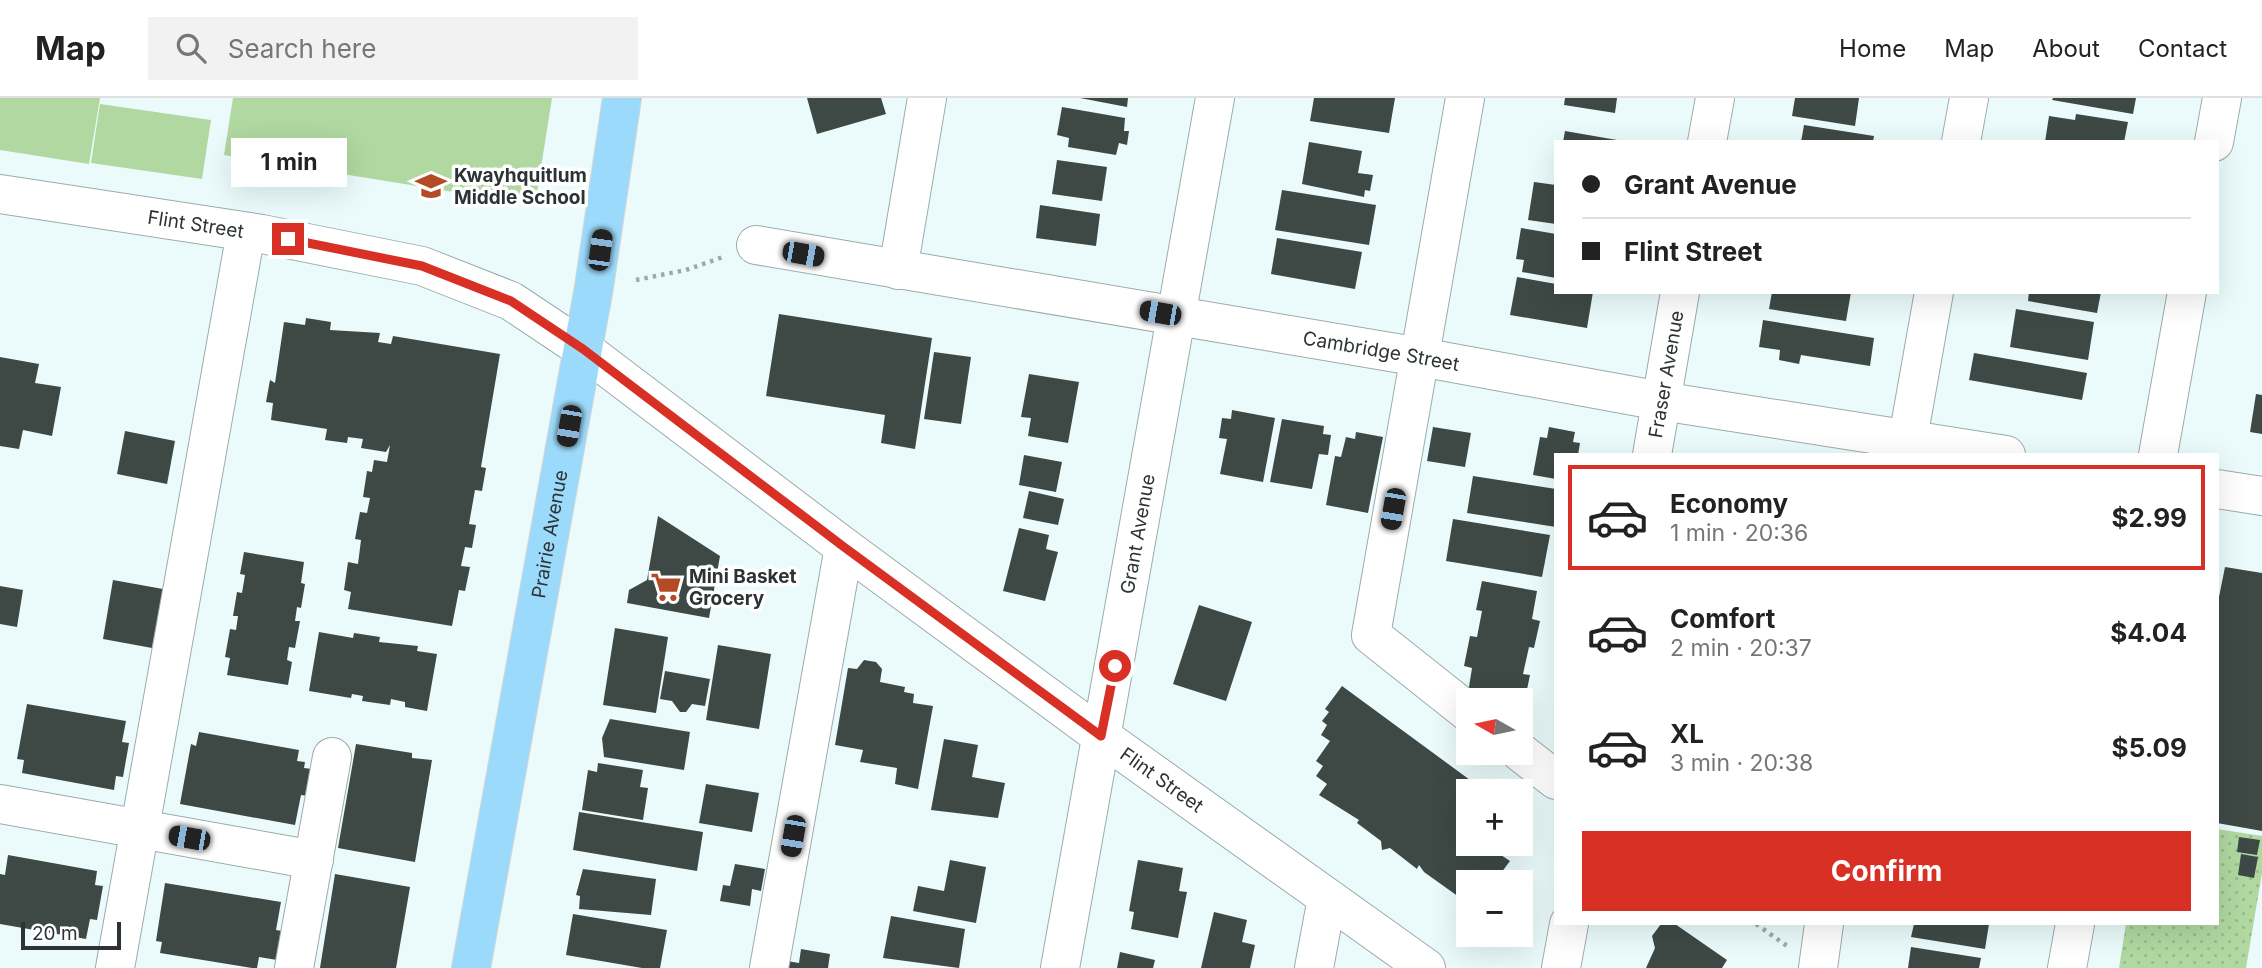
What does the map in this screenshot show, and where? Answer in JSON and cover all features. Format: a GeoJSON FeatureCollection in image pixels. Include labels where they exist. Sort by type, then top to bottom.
{"type":"FeatureCollection","features":[{"type":"Feature","properties":{"kind":"main road","name":"Prairie Avenue"},"geometry":{"type":"LineString","coordinates":[[471,968],[583,349],[622,98]]}},
{"type":"Feature","properties":{"kind":"street"},"geometry":{"type":"LineString","coordinates":[[898,270],[927,98]]}},
{"type":"Feature","properties":{"kind":"street","name":"Grant Avenue"},"geometry":{"type":"LineString","coordinates":[[1060,968],[1214,98]]}},
{"type":"Feature","properties":{"kind":"street"},"geometry":{"type":"LineString","coordinates":[[1456,702],[1371,635],[1465,98]]}},
{"type":"Feature","properties":{"kind":"street"},"geometry":{"type":"LineString","coordinates":[[1707,140],[1715,98]]}},
{"type":"Feature","properties":{"kind":"street"},"geometry":{"type":"LineString","coordinates":[[1961,140],[1969,98]]}},
{"type":"Feature","properties":{"kind":"street"},"geometry":{"type":"LineString","coordinates":[[2214,140],[2222,98]]}},
{"type":"Feature","properties":{"kind":"street","name":"Flint Street"},"geometry":{"type":"LineString","coordinates":[[0,194],[246,232],[422,266],[511,301],[583,349],[844,547],[1101,736],[1426,968]]}},
{"type":"Feature","properties":{"kind":"street"},"geometry":{"type":"LineString","coordinates":[[115,968],[246,232]]}},
{"type":"Feature","properties":{"kind":"street","name":"Cambridge Street"},"geometry":{"type":"LineString","coordinates":[[756,245],[1420,357],[1906,447],[1981,453]]}},
{"type":"Feature","properties":{"kind":"street","name":"Fraser Avenue"},"geometry":{"type":"LineString","coordinates":[[1652,453],[1680,294]]}},
{"type":"Feature","properties":{"kind":"street"},"geometry":{"type":"LineString","coordinates":[[1906,447],[1934,294]]}},
{"type":"Feature","properties":{"kind":"street"},"geometry":{"type":"LineString","coordinates":[[2158,453],[2187,294]]}},
{"type":"Feature","properties":{"kind":"street"},"geometry":{"type":"LineString","coordinates":[[2219,489],[2262,496]]}},
{"type":"Feature","properties":{"kind":"street"},"geometry":{"type":"LineString","coordinates":[[769,968],[844,547]]}},
{"type":"Feature","properties":{"kind":"street"},"geometry":{"type":"LineString","coordinates":[[294,968],[332,757]]}},
{"type":"Feature","properties":{"kind":"street"},"geometry":{"type":"LineString","coordinates":[[1533,762],[1554,778]]}},
{"type":"Feature","properties":{"kind":"street"},"geometry":{"type":"LineString","coordinates":[[0,804],[314,860]]}},
{"type":"Feature","properties":{"kind":"street"},"geometry":{"type":"LineString","coordinates":[[1314,968],[1327,898]]}},
{"type":"Feature","properties":{"kind":"street"},"geometry":{"type":"LineString","coordinates":[[1560,968],[1569,925]]}},
{"type":"Feature","properties":{"kind":"street"},"geometry":{"type":"LineString","coordinates":[[1818,968],[1824,925]]}},
{"type":"Feature","properties":{"kind":"street"},"geometry":{"type":"LineString","coordinates":[[2067,968],[2075,925]]}},
{"type":"Feature","properties":{"kind":"path"},"geometry":{"type":"LineString","coordinates":[[636,280],[687,270],[756,245]]}},
{"type":"Feature","properties":{"kind":"green space"},"geometry":{"type":"Polygon","coordinates":[[[0,98],[100,98],[89,164],[0,150],[0,98]]]}},
{"type":"Feature","properties":{"kind":"green space"},"geometry":{"type":"Polygon","coordinates":[[[233,98],[552,98],[535,205],[224,155],[233,98]]]}},
{"type":"Feature","properties":{"kind":"green space"},"geometry":{"type":"Polygon","coordinates":[[[100,104],[211,120],[202,179],[91,163],[100,104]]]}},
{"type":"Feature","properties":{"kind":"green space"},"geometry":{"type":"Polygon","coordinates":[[[2219,829],[2262,836],[2262,873],[2246,968],[2119,968],[2126,925],[2219,925],[2219,829]]]}},
{"type":"Feature","properties":{"kind":"building"},"geometry":{"type":"Polygon","coordinates":[[[807,98],[881,98],[886,114],[817,134],[807,98]]]}},
{"type":"Feature","properties":{"kind":"building"},"geometry":{"type":"Polygon","coordinates":[[[1080,98],[1128,98],[1127,107],[1080,98]]]}},
{"type":"Feature","properties":{"kind":"building"},"geometry":{"type":"Polygon","coordinates":[[[1314,98],[1395,98],[1389,133],[1310,121],[1314,98]]]}},
{"type":"Feature","properties":{"kind":"building"},"geometry":{"type":"Polygon","coordinates":[[[1565,98],[1617,98],[1615,113],[1564,105],[1565,98]]]}},
{"type":"Feature","properties":{"kind":"building"},"geometry":{"type":"Polygon","coordinates":[[[1795,98],[1859,98],[1855,126],[1792,116],[1795,98]]]}},
{"type":"Feature","properties":{"kind":"building"},"geometry":{"type":"Polygon","coordinates":[[[2136,98],[2133,114],[2052,100],[2136,98]]]}},
{"type":"Feature","properties":{"kind":"building"},"geometry":{"type":"Polygon","coordinates":[[[1062,107],[1125,118],[1124,131],[1129,131],[1127,145],[1119,143],[1116,155],[1068,147],[1069,138],[1057,135],[1062,107]]]}},
{"type":"Feature","properties":{"kind":"building"},"geometry":{"type":"Polygon","coordinates":[[[2076,114],[2128,122],[2124,140],[2045,140],[2049,116],[2075,120],[2076,114]]]}},
{"type":"Feature","properties":{"kind":"building"},"geometry":{"type":"Polygon","coordinates":[[[1804,125],[1874,136],[1873,140],[1801,140],[1804,125]]]}},
{"type":"Feature","properties":{"kind":"building"},"geometry":{"type":"Polygon","coordinates":[[[1565,131],[1617,140],[1563,140],[1565,131]]]}},
{"type":"Feature","properties":{"kind":"building"},"geometry":{"type":"Polygon","coordinates":[[[1309,142],[1362,151],[1358,173],[1373,175],[1370,191],[1365,190],[1364,197],[1302,184],[1309,142]]]}},
{"type":"Feature","properties":{"kind":"building"},"geometry":{"type":"Polygon","coordinates":[[[1057,160],[1107,167],[1102,201],[1052,194],[1057,160]]]}},
{"type":"Feature","properties":{"kind":"building"},"geometry":{"type":"Polygon","coordinates":[[[1534,182],[1554,185],[1554,224],[1528,220],[1534,182]]]}},
{"type":"Feature","properties":{"kind":"building"},"geometry":{"type":"Polygon","coordinates":[[[1282,190],[1376,205],[1369,245],[1275,230],[1282,190]]]}},
{"type":"Feature","properties":{"kind":"building"},"geometry":{"type":"Polygon","coordinates":[[[1040,205],[1100,214],[1096,246],[1036,238],[1040,205]]]}},
{"type":"Feature","properties":{"kind":"building"},"geometry":{"type":"Polygon","coordinates":[[[1521,228],[1554,234],[1554,278],[1522,272],[1524,260],[1516,259],[1521,228]]]}},
{"type":"Feature","properties":{"kind":"building"},"geometry":{"type":"Polygon","coordinates":[[[1277,238],[1362,252],[1355,289],[1271,274],[1277,238]]]}},
{"type":"Feature","properties":{"kind":"building"},"geometry":{"type":"Polygon","coordinates":[[[1517,277],[1554,284],[1554,294],[1593,294],[1587,328],[1510,315],[1517,277]]]}},
{"type":"Feature","properties":{"kind":"building"},"geometry":{"type":"Polygon","coordinates":[[[1772,294],[1851,294],[1846,321],[1769,309],[1772,294]]]}},
{"type":"Feature","properties":{"kind":"building"},"geometry":{"type":"Polygon","coordinates":[[[2029,294],[2101,294],[2097,313],[2028,301],[2029,294]]]}},
{"type":"Feature","properties":{"kind":"building"},"geometry":{"type":"Polygon","coordinates":[[[2016,309],[2094,322],[2088,360],[2010,347],[2016,309]]]}},
{"type":"Feature","properties":{"kind":"building"},"geometry":{"type":"Polygon","coordinates":[[[779,314],[932,338],[915,449],[881,443],[885,415],[766,396],[779,314]]]}},
{"type":"Feature","properties":{"kind":"building"},"geometry":{"type":"Polygon","coordinates":[[[306,318],[331,322],[330,330],[380,333],[378,342],[391,344],[393,336],[500,354],[481,467],[486,468],[482,491],[475,490],[469,524],[476,525],[472,548],[465,547],[461,566],[470,567],[465,591],[459,590],[452,626],[348,609],[351,592],[344,590],[348,562],[358,564],[361,540],[355,539],[360,512],[367,513],[370,498],[363,497],[367,471],[372,472],[374,460],[387,462],[390,445],[386,452],[361,448],[363,439],[348,437],[347,443],[325,440],[327,429],[271,420],[273,403],[266,402],[270,380],[275,383],[284,322],[305,325],[306,318]]]}},
{"type":"Feature","properties":{"kind":"building"},"geometry":{"type":"Polygon","coordinates":[[[1763,320],[1874,338],[1870,366],[1801,355],[1799,364],[1779,360],[1780,350],[1759,347],[1763,320]]]}},
{"type":"Feature","properties":{"kind":"building"},"geometry":{"type":"Polygon","coordinates":[[[934,352],[971,357],[961,424],[924,419],[934,352]]]}},
{"type":"Feature","properties":{"kind":"building"},"geometry":{"type":"Polygon","coordinates":[[[1974,353],[2087,373],[2082,400],[1969,380],[1974,353]]]}},
{"type":"Feature","properties":{"kind":"building"},"geometry":{"type":"Polygon","coordinates":[[[0,357],[39,364],[35,383],[61,387],[52,436],[23,430],[19,449],[0,446],[0,357]]]}},
{"type":"Feature","properties":{"kind":"building"},"geometry":{"type":"Polygon","coordinates":[[[1029,374],[1079,382],[1068,443],[1028,436],[1031,418],[1021,417],[1029,374]]]}},
{"type":"Feature","properties":{"kind":"building"},"geometry":{"type":"Polygon","coordinates":[[[2256,394],[2262,395],[2262,434],[2250,432],[2256,394]]]}},
{"type":"Feature","properties":{"kind":"building"},"geometry":{"type":"Polygon","coordinates":[[[1232,410],[1275,418],[1263,482],[1220,474],[1227,439],[1219,438],[1222,418],[1231,419],[1232,410]]]}},
{"type":"Feature","properties":{"kind":"building"},"geometry":{"type":"Polygon","coordinates":[[[1282,419],[1324,426],[1323,434],[1331,435],[1328,455],[1319,454],[1312,489],[1270,482],[1282,419]]]}},
{"type":"Feature","properties":{"kind":"building"},"geometry":{"type":"Polygon","coordinates":[[[1433,427],[1471,433],[1465,467],[1427,461],[1433,427]]]}},
{"type":"Feature","properties":{"kind":"building"},"geometry":{"type":"Polygon","coordinates":[[[1549,427],[1575,432],[1573,442],[1580,443],[1578,453],[1554,453],[1554,479],[1533,475],[1540,437],[1547,438],[1549,427]]]}},
{"type":"Feature","properties":{"kind":"building"},"geometry":{"type":"Polygon","coordinates":[[[125,431],[175,441],[167,484],[117,474],[125,431]]]}},
{"type":"Feature","properties":{"kind":"building"},"geometry":{"type":"Polygon","coordinates":[[[1356,432],[1383,437],[1368,513],[1326,505],[1335,456],[1341,457],[1346,437],[1355,439],[1356,432]]]}},
{"type":"Feature","properties":{"kind":"building"},"geometry":{"type":"Polygon","coordinates":[[[1024,455],[1062,462],[1056,492],[1019,485],[1024,455]]]}},
{"type":"Feature","properties":{"kind":"building"},"geometry":{"type":"Polygon","coordinates":[[[1473,476],[1554,489],[1554,527],[1467,513],[1473,476]]]}},
{"type":"Feature","properties":{"kind":"building"},"geometry":{"type":"Polygon","coordinates":[[[1029,491],[1064,499],[1058,525],[1023,518],[1029,491]]]}},
{"type":"Feature","properties":{"kind":"building"},"geometry":{"type":"Polygon","coordinates":[[[658,516],[720,556],[709,618],[627,603],[629,590],[647,580],[658,516]]]}},
{"type":"Feature","properties":{"kind":"building"},"geometry":{"type":"Polygon","coordinates":[[[1453,519],[1550,535],[1542,577],[1446,561],[1453,519]]]}},
{"type":"Feature","properties":{"kind":"building"},"geometry":{"type":"Polygon","coordinates":[[[1019,528],[1049,535],[1046,549],[1058,552],[1045,601],[1003,591],[1019,528]]]}},
{"type":"Feature","properties":{"kind":"building"},"geometry":{"type":"Polygon","coordinates":[[[244,552],[304,562],[301,583],[305,584],[301,608],[297,607],[295,621],[300,621],[295,648],[289,647],[287,660],[292,662],[288,685],[227,675],[230,658],[225,657],[230,629],[236,630],[238,616],[233,616],[237,592],[242,593],[245,575],[240,574],[244,552]]]}},
{"type":"Feature","properties":{"kind":"building"},"geometry":{"type":"Polygon","coordinates":[[[2225,567],[2262,573],[2262,831],[2219,823],[2219,597],[2225,567]]]}},
{"type":"Feature","properties":{"kind":"building"},"geometry":{"type":"Polygon","coordinates":[[[113,580],[163,589],[152,648],[103,639],[113,580]]]}},
{"type":"Feature","properties":{"kind":"building"},"geometry":{"type":"Polygon","coordinates":[[[1482,581],[1537,591],[1532,619],[1540,621],[1534,648],[1529,647],[1523,674],[1530,675],[1527,688],[1469,688],[1472,668],[1464,666],[1470,636],[1477,637],[1482,611],[1476,610],[1482,581]]]}},
{"type":"Feature","properties":{"kind":"building"},"geometry":{"type":"Polygon","coordinates":[[[0,586],[23,590],[17,627],[0,624],[0,586]]]}},
{"type":"Feature","properties":{"kind":"building"},"geometry":{"type":"Polygon","coordinates":[[[1199,605],[1252,622],[1226,701],[1173,684],[1199,605]]]}},
{"type":"Feature","properties":{"kind":"building"},"geometry":{"type":"Polygon","coordinates":[[[615,628],[668,637],[656,713],[603,705],[615,628]]]}},
{"type":"Feature","properties":{"kind":"building"},"geometry":{"type":"Polygon","coordinates":[[[319,632],[353,638],[354,633],[380,637],[379,642],[418,646],[417,651],[437,654],[427,711],[405,707],[405,702],[391,699],[390,705],[362,701],[363,696],[352,694],[351,698],[309,691],[319,632]]]}},
{"type":"Feature","properties":{"kind":"building"},"geometry":{"type":"Polygon","coordinates":[[[718,645],[771,654],[759,729],[706,720],[718,645]]]}},
{"type":"Feature","properties":{"kind":"building"},"geometry":{"type":"Polygon","coordinates":[[[864,660],[876,662],[882,669],[880,682],[905,687],[904,692],[914,694],[913,703],[933,706],[918,789],[895,784],[897,768],[860,762],[863,750],[835,745],[848,668],[857,669],[864,660]]]}},
{"type":"Feature","properties":{"kind":"building"},"geometry":{"type":"Polygon","coordinates":[[[665,671],[710,679],[705,706],[692,704],[686,712],[680,712],[672,701],[660,699],[665,671]]]}},
{"type":"Feature","properties":{"kind":"building"},"geometry":{"type":"Polygon","coordinates":[[[1342,686],[1469,779],[1456,779],[1456,856],[1502,856],[1510,861],[1503,870],[1456,870],[1456,895],[1424,872],[1419,865],[1417,869],[1390,848],[1382,850],[1381,841],[1357,823],[1359,820],[1319,795],[1327,784],[1316,776],[1323,766],[1316,761],[1330,741],[1321,735],[1327,725],[1322,721],[1329,712],[1325,709],[1342,686]]]}},
{"type":"Feature","properties":{"kind":"building"},"geometry":{"type":"Polygon","coordinates":[[[27,704],[126,721],[122,742],[129,743],[123,777],[116,776],[114,790],[22,773],[24,760],[17,759],[27,704]]]}},
{"type":"Feature","properties":{"kind":"building"},"geometry":{"type":"Polygon","coordinates":[[[610,719],[690,732],[684,770],[604,757],[602,738],[610,719]]]}},
{"type":"Feature","properties":{"kind":"building"},"geometry":{"type":"Polygon","coordinates":[[[199,732],[299,750],[297,761],[305,762],[304,768],[312,769],[308,796],[301,795],[295,825],[180,804],[191,744],[196,746],[199,732]]]}},
{"type":"Feature","properties":{"kind":"building"},"geometry":{"type":"Polygon","coordinates":[[[944,739],[978,745],[972,777],[1005,783],[998,818],[931,810],[944,739]]]}},
{"type":"Feature","properties":{"kind":"building"},"geometry":{"type":"Polygon","coordinates":[[[356,744],[412,753],[412,758],[432,760],[415,862],[338,848],[356,744]]]}},
{"type":"Feature","properties":{"kind":"building"},"geometry":{"type":"Polygon","coordinates":[[[598,763],[643,770],[640,787],[648,788],[643,820],[582,810],[588,770],[597,772],[598,763]]]}},
{"type":"Feature","properties":{"kind":"building"},"geometry":{"type":"Polygon","coordinates":[[[706,784],[759,793],[752,832],[699,823],[706,784]]]}},
{"type":"Feature","properties":{"kind":"building"},"geometry":{"type":"Polygon","coordinates":[[[579,812],[703,832],[697,871],[573,850],[579,812]]]}},
{"type":"Feature","properties":{"kind":"building"},"geometry":{"type":"Polygon","coordinates":[[[2239,837],[2260,840],[2257,855],[2237,852],[2239,837]]]}},
{"type":"Feature","properties":{"kind":"building"},"geometry":{"type":"Polygon","coordinates":[[[2241,854],[2258,857],[2254,878],[2238,875],[2241,854]]]}},
{"type":"Feature","properties":{"kind":"building"},"geometry":{"type":"Polygon","coordinates":[[[8,855],[97,871],[95,885],[103,886],[97,920],[90,919],[86,939],[0,924],[0,874],[5,875],[8,855]]]}},
{"type":"Feature","properties":{"kind":"building"},"geometry":{"type":"Polygon","coordinates":[[[950,860],[986,867],[976,923],[913,911],[918,886],[944,891],[950,860]]]}},
{"type":"Feature","properties":{"kind":"building"},"geometry":{"type":"Polygon","coordinates":[[[1138,860],[1183,868],[1179,891],[1187,892],[1178,938],[1131,929],[1134,912],[1129,911],[1138,860]]]}},
{"type":"Feature","properties":{"kind":"building"},"geometry":{"type":"Polygon","coordinates":[[[735,864],[765,869],[761,891],[752,889],[750,906],[720,901],[723,885],[730,886],[735,864]]]}},
{"type":"Feature","properties":{"kind":"building"},"geometry":{"type":"Polygon","coordinates":[[[583,869],[656,879],[651,915],[579,909],[580,896],[576,895],[583,869]]]}},
{"type":"Feature","properties":{"kind":"building"},"geometry":{"type":"Polygon","coordinates":[[[335,874],[410,887],[396,968],[320,968],[335,874]]]}},
{"type":"Feature","properties":{"kind":"building"},"geometry":{"type":"Polygon","coordinates":[[[165,883],[281,902],[276,930],[282,931],[277,960],[259,957],[257,968],[252,968],[160,953],[162,942],[156,941],[165,883]]]}},
{"type":"Feature","properties":{"kind":"building"},"geometry":{"type":"Polygon","coordinates":[[[1214,912],[1247,920],[1242,942],[1255,945],[1250,968],[1201,968],[1214,912]]]}},
{"type":"Feature","properties":{"kind":"building"},"geometry":{"type":"Polygon","coordinates":[[[573,914],[667,930],[660,968],[642,968],[566,955],[573,914]]]}},
{"type":"Feature","properties":{"kind":"building"},"geometry":{"type":"Polygon","coordinates":[[[891,916],[965,929],[959,968],[883,958],[891,916]]]}},
{"type":"Feature","properties":{"kind":"building"},"geometry":{"type":"Polygon","coordinates":[[[1660,925],[1676,925],[1727,960],[1722,968],[1646,968],[1655,948],[1652,936],[1660,925]]]}},
{"type":"Feature","properties":{"kind":"building"},"geometry":{"type":"Polygon","coordinates":[[[1914,925],[1989,925],[1985,949],[1911,937],[1914,925]]]}},
{"type":"Feature","properties":{"kind":"building"},"geometry":{"type":"Polygon","coordinates":[[[1911,947],[1981,958],[1979,968],[1908,968],[1911,947]]]}},
{"type":"Feature","properties":{"kind":"building"},"geometry":{"type":"Polygon","coordinates":[[[801,949],[830,954],[828,968],[780,968],[781,960],[799,963],[801,949]]]}},
{"type":"Feature","properties":{"kind":"building"},"geometry":{"type":"Polygon","coordinates":[[[1120,952],[1155,960],[1153,968],[1117,968],[1120,952]]]}},
{"type":"Feature","properties":{"kind":"place","name":"Kwayhquitlum Middle School"},"geometry":{"type":"Point","coordinates":[431,186]}},
{"type":"Feature","properties":{"kind":"place","name":"Mini Basket Grocery"},"geometry":{"type":"Point","coordinates":[666,587]}},
{"type":"Feature","properties":{"kind":"route"},"geometry":{"type":"LineString","coordinates":[[288,239],[422,266],[511,301],[583,349],[844,547],[1075,714],[1101,736],[1115,666]]}}]}
